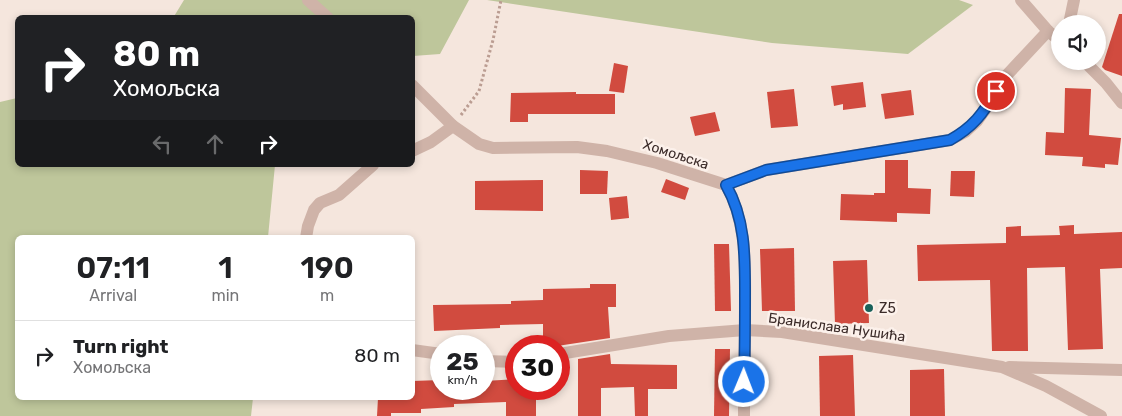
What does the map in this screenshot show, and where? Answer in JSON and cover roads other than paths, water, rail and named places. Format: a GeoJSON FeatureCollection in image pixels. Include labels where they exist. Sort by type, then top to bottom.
{"type":"FeatureCollection","features":[{"type":"Feature","properties":{"kind":"street"},"geometry":{"type":"LineString","coordinates":[[308,0],[325,15]]}},
{"type":"Feature","properties":{"kind":"street"},"geometry":{"type":"LineString","coordinates":[[1021,0],[1051,34]]}},
{"type":"Feature","properties":{"kind":"street"},"geometry":{"type":"LineString","coordinates":[[1071,15],[1074,0]]}},
{"type":"Feature","properties":{"kind":"street"},"geometry":{"type":"LineString","coordinates":[[744,416],[745,265],[743,232],[734,200],[726,185],[766,170],[950,140],[965,132],[977,121],[1005,77],[1048,31]]}},
{"type":"Feature","properties":{"kind":"street"},"geometry":{"type":"LineString","coordinates":[[1093,70],[1122,103]]}},
{"type":"Feature","properties":{"kind":"street","name":"Хомољска"},"geometry":{"type":"LineString","coordinates":[[415,88],[453,126],[479,144],[493,148],[577,147],[607,151],[649,161],[726,185]]}},
{"type":"Feature","properties":{"kind":"street"},"geometry":{"type":"LineString","coordinates":[[415,150],[431,142],[453,126]]}},
{"type":"Feature","properties":{"kind":"street"},"geometry":{"type":"LineString","coordinates":[[306,235],[314,210],[320,203],[339,195],[371,167]]}},
{"type":"Feature","properties":{"kind":"street","name":"Бранислава Нушића"},"geometry":{"type":"LineString","coordinates":[[570,352],[669,336],[745,330],[782,332],[1002,367],[1046,386],[1101,416]]}},
{"type":"Feature","properties":{"kind":"street"},"geometry":{"type":"LineString","coordinates":[[415,350],[430,352]]}},
{"type":"Feature","properties":{"kind":"street"},"geometry":{"type":"LineString","coordinates":[[1002,367],[1122,370]]}},
{"type":"Feature","properties":{"kind":"place","name":"Z5"},"geometry":{"type":"Point","coordinates":[869,308]}}]}
